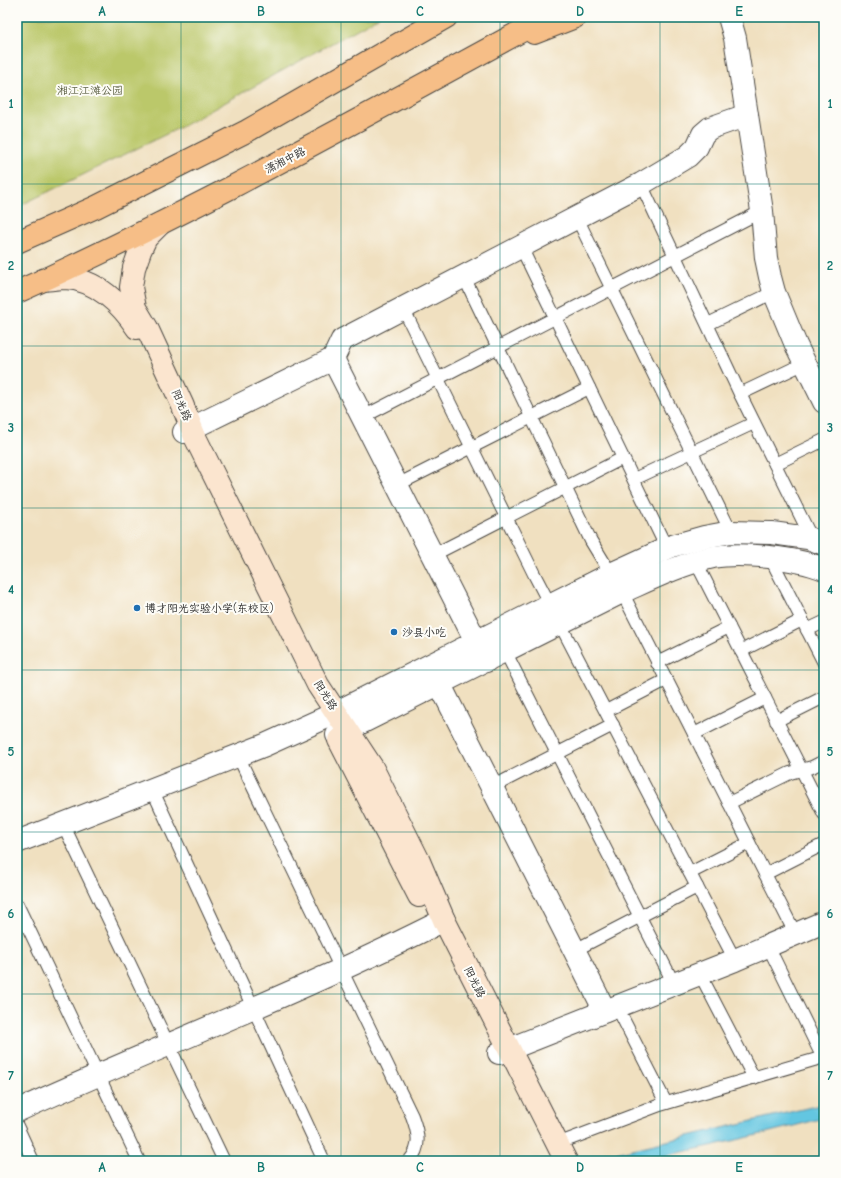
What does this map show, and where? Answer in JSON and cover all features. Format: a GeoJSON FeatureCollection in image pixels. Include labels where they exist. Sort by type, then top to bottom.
{"type":"FeatureCollection","features":[{"type":"Feature","properties":{"kind":"main road"},"geometry":{"type":"LineString","coordinates":[[17,242],[96,208],[247,131],[446,17]]}},
{"type":"Feature","properties":{"kind":"main road","name":"潇湘中路"},"geometry":{"type":"LineString","coordinates":[[17,292],[160,224],[318,142],[547,17]]}},
{"type":"Feature","properties":{"kind":"main road"},"geometry":{"type":"LineString","coordinates":[[483,53],[575,17]]}},
{"type":"Feature","properties":{"kind":"street"},"geometry":{"type":"LineString","coordinates":[[729,17],[735,38],[762,211],[766,258],[774,292],[824,402]]}},
{"type":"Feature","properties":{"kind":"street"},"geometry":{"type":"LineString","coordinates":[[188,430],[333,358],[342,340],[641,184],[688,156],[697,147],[703,134],[710,128],[747,115]]}},
{"type":"Feature","properties":{"kind":"street","name":"阳光路"},"geometry":{"type":"LineString","coordinates":[[160,224],[146,238],[134,268],[131,287],[135,308],[147,328],[188,430],[308,682],[337,724],[504,1051],[559,1155]]}},
{"type":"Feature","properties":{"kind":"street","name":"阳光路"},"geometry":{"type":"LineString","coordinates":[[44,280],[66,278],[80,281],[105,293],[129,315],[140,332],[175,407],[188,430]]}},
{"type":"Feature","properties":{"kind":"street"},"geometry":{"type":"LineString","coordinates":[[333,358],[486,661]]}},
{"type":"Feature","properties":{"kind":"street"},"geometry":{"type":"LineString","coordinates":[[337,724],[430,665],[611,574],[667,549],[704,537],[731,532],[772,533],[818,541]]}},
{"type":"Feature","properties":{"kind":"street"},"geometry":{"type":"LineString","coordinates":[[17,842],[265,745],[337,724],[439,684],[622,592],[657,576],[696,562],[713,557],[778,557],[824,569]]}},
{"type":"Feature","properties":{"kind":"street"},"geometry":{"type":"LineString","coordinates":[[430,665],[575,950],[611,1009]]}},
{"type":"Feature","properties":{"kind":"street"},"geometry":{"type":"LineString","coordinates":[[504,1051],[700,974],[824,922]]}},
{"type":"Feature","properties":{"kind":"street"},"geometry":{"type":"LineString","coordinates":[[17,1111],[342,970],[439,923]]}},
{"type":"Feature","properties":{"kind":"lane"},"geometry":{"type":"LineString","coordinates":[[641,184],[754,423],[818,541]]}},
{"type":"Feature","properties":{"kind":"lane"},"geometry":{"type":"LineString","coordinates":[[363,417],[762,211]]}},
{"type":"Feature","properties":{"kind":"lane"},"geometry":{"type":"LineString","coordinates":[[577,218],[731,532]]}},
{"type":"Feature","properties":{"kind":"lane"},"geometry":{"type":"LineString","coordinates":[[521,247],[667,549]]}},
{"type":"Feature","properties":{"kind":"lane"},"geometry":{"type":"LineString","coordinates":[[464,277],[591,540],[622,592],[796,935]]}},
{"type":"Feature","properties":{"kind":"lane"},"geometry":{"type":"LineString","coordinates":[[708,324],[774,292]]}},
{"type":"Feature","properties":{"kind":"lane"},"geometry":{"type":"LineString","coordinates":[[403,308],[550,605],[734,960]]}},
{"type":"Feature","properties":{"kind":"lane"},"geometry":{"type":"LineString","coordinates":[[740,394],[805,363]]}},
{"type":"Feature","properties":{"kind":"lane"},"geometry":{"type":"LineString","coordinates":[[397,485],[589,388]]}},
{"type":"Feature","properties":{"kind":"lane"},"geometry":{"type":"LineString","coordinates":[[634,480],[754,423]]}},
{"type":"Feature","properties":{"kind":"lane"},"geometry":{"type":"LineString","coordinates":[[775,464],[824,440]]}},
{"type":"Feature","properties":{"kind":"lane"},"geometry":{"type":"LineString","coordinates":[[433,556],[623,458]]}},
{"type":"Feature","properties":{"kind":"lane"},"geometry":{"type":"LineString","coordinates":[[770,557],[824,663]]}},
{"type":"Feature","properties":{"kind":"lane"},"geometry":{"type":"LineString","coordinates":[[696,562],[824,814]]}},
{"type":"Feature","properties":{"kind":"lane"},"geometry":{"type":"LineString","coordinates":[[741,651],[805,625],[824,622]]}},
{"type":"Feature","properties":{"kind":"lane"},"geometry":{"type":"LineString","coordinates":[[658,663],[729,627]]}},
{"type":"Feature","properties":{"kind":"lane"},"geometry":{"type":"LineString","coordinates":[[505,651],[674,984]]}},
{"type":"Feature","properties":{"kind":"lane"},"geometry":{"type":"LineString","coordinates":[[606,711],[666,680]]}},
{"type":"Feature","properties":{"kind":"lane"},"geometry":{"type":"LineString","coordinates":[[776,721],[824,697]]}},
{"type":"Feature","properties":{"kind":"lane"},"geometry":{"type":"LineString","coordinates":[[694,734],[765,698]]}},
{"type":"Feature","properties":{"kind":"lane"},"geometry":{"type":"LineString","coordinates":[[492,787],[613,725]]}},
{"type":"Feature","properties":{"kind":"lane"},"geometry":{"type":"LineString","coordinates":[[238,756],[412,1116],[418,1133],[416,1149],[409,1161]]}},
{"type":"Feature","properties":{"kind":"lane"},"geometry":{"type":"LineString","coordinates":[[729,803],[790,773],[812,767],[824,761]]}},
{"type":"Feature","properties":{"kind":"lane"},"geometry":{"type":"LineString","coordinates":[[152,789],[324,1161]]}},
{"type":"Feature","properties":{"kind":"lane"},"geometry":{"type":"LineString","coordinates":[[62,824],[224,1161]]}},
{"type":"Feature","properties":{"kind":"lane"},"geometry":{"type":"LineString","coordinates":[[690,874],[749,843]]}},
{"type":"Feature","properties":{"kind":"lane"},"geometry":{"type":"LineString","coordinates":[[765,874],[824,844]]}},
{"type":"Feature","properties":{"kind":"lane"},"geometry":{"type":"LineString","coordinates":[[575,950],[697,887]]}},
{"type":"Feature","properties":{"kind":"lane"},"geometry":{"type":"LineString","coordinates":[[17,904],[139,1161]]}},
{"type":"Feature","properties":{"kind":"lane"},"geometry":{"type":"LineString","coordinates":[[559,1155],[624,1118],[666,1103],[824,1058],[768,946]]}},
{"type":"Feature","properties":{"kind":"lane"},"geometry":{"type":"LineString","coordinates":[[700,974],[754,1078]]}},
{"type":"Feature","properties":{"kind":"lane"},"geometry":{"type":"LineString","coordinates":[[611,1009],[666,1103]]}},
{"type":"Feature","properties":{"kind":"lane"},"geometry":{"type":"LineString","coordinates":[[17,1126],[33,1161]]}},
{"type":"Feature","properties":{"kind":"green space","name":"湘江江滩公园"},"geometry":{"type":"Polygon","coordinates":[[[17,17],[379,17],[181,127],[17,207],[17,17]]]}},
{"type":"Feature","properties":{"kind":"water"},"geometry":{"type":"Polygon","coordinates":[[[824,1104],[824,1118],[670,1155],[638,1160],[617,1161],[616,1153],[824,1104]]]}},
{"type":"Feature","properties":{"kind":"place","name":"博才阳光实验小学(东校区)"},"geometry":{"type":"Point","coordinates":[137,608]}},
{"type":"Feature","properties":{"kind":"place","name":"沙县小吃"},"geometry":{"type":"Point","coordinates":[394,632]}}]}
